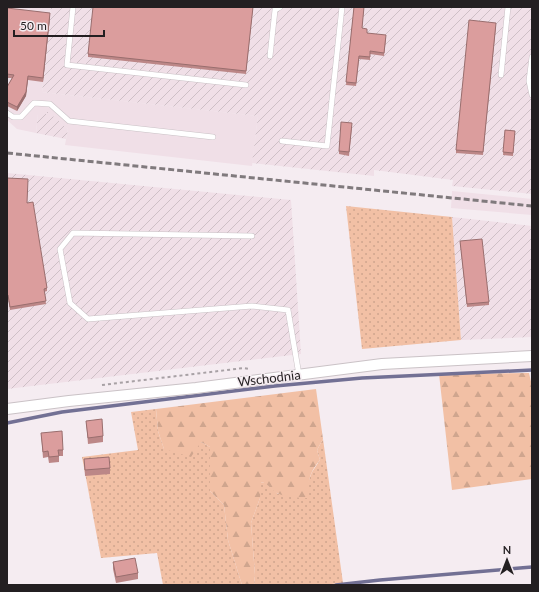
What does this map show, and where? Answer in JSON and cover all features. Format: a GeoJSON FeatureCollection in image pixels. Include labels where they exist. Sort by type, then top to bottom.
{"type":"FeatureCollection","features":[{"type":"Feature","properties":{"kind":"street","name":"Wschodnia"},"geometry":{"type":"LineString","coordinates":[[7,409],[382,364],[532,356]]}},
{"type":"Feature","properties":{"kind":"lane"},"geometry":{"type":"LineString","coordinates":[[73,7],[67,65],[246,85]]}},
{"type":"Feature","properties":{"kind":"lane"},"geometry":{"type":"LineString","coordinates":[[270,56],[275,10],[280,7]]}},
{"type":"Feature","properties":{"kind":"lane"},"geometry":{"type":"LineString","coordinates":[[282,141],[327,146],[342,7]]}},
{"type":"Feature","properties":{"kind":"lane"},"geometry":{"type":"LineString","coordinates":[[501,75],[508,7]]}},
{"type":"Feature","properties":{"kind":"lane"},"geometry":{"type":"LineString","coordinates":[[532,57],[529,81],[532,96]]}},
{"type":"Feature","properties":{"kind":"lane"},"geometry":{"type":"LineString","coordinates":[[7,113],[13,117],[21,117],[34,103],[50,104],[69,121],[213,137]]}},
{"type":"Feature","properties":{"kind":"lane"},"geometry":{"type":"LineString","coordinates":[[252,236],[73,233],[60,249],[70,303],[88,319],[252,306],[288,310],[299,375]]}},
{"type":"Feature","properties":{"kind":"shaded area"},"geometry":{"type":"Polygon","coordinates":[[[7,7],[51,7],[42,92],[258,116],[252,166],[65,145],[68,129],[47,112],[47,114],[38,114],[36,133],[17,129],[7,120],[7,7]]]}},
{"type":"Feature","properties":{"kind":"shaded area"},"geometry":{"type":"Polygon","coordinates":[[[51,7],[532,7],[532,194],[452,186],[453,180],[374,170],[374,176],[252,163],[258,116],[42,92],[51,7]]]}},
{"type":"Feature","properties":{"kind":"shaded area"},"geometry":{"type":"Polygon","coordinates":[[[47,111],[68,129],[66,139],[36,133],[38,114],[47,114],[47,111]]]}},
{"type":"Feature","properties":{"kind":"shaded area"},"geometry":{"type":"Polygon","coordinates":[[[7,173],[291,200],[301,354],[7,389],[7,173]]]}},
{"type":"Feature","properties":{"kind":"shaded area"},"geometry":{"type":"Polygon","coordinates":[[[452,191],[532,199],[532,215],[451,208],[452,191]]]}},
{"type":"Feature","properties":{"kind":"shaded area"},"geometry":{"type":"Polygon","coordinates":[[[452,217],[532,226],[532,337],[461,340],[452,217]]]}},
{"type":"Feature","properties":{"kind":"green space"},"geometry":{"type":"Polygon","coordinates":[[[346,206],[452,217],[461,340],[362,349],[346,206]]]}},
{"type":"Feature","properties":{"kind":"green space"},"geometry":{"type":"Polygon","coordinates":[[[529,373],[532,386],[532,479],[452,490],[439,374],[529,373]]]}},
{"type":"Feature","properties":{"kind":"green space"},"geometry":{"type":"Polygon","coordinates":[[[316,389],[323,439],[317,450],[320,460],[314,468],[310,478],[308,498],[279,494],[261,482],[260,498],[251,523],[255,575],[254,585],[242,585],[228,540],[224,505],[210,491],[210,447],[201,442],[191,457],[164,449],[158,431],[156,409],[316,389]]]}},
{"type":"Feature","properties":{"kind":"green space"},"geometry":{"type":"Polygon","coordinates":[[[156,409],[158,431],[164,449],[201,442],[210,447],[210,491],[224,505],[228,540],[242,585],[163,585],[157,553],[101,558],[82,457],[138,450],[131,412],[156,409]]]}},
{"type":"Feature","properties":{"kind":"green space"},"geometry":{"type":"Polygon","coordinates":[[[323,439],[343,583],[320,585],[254,585],[255,575],[251,523],[260,498],[260,482],[266,483],[278,494],[307,485],[312,472],[320,460],[317,450],[323,439]]]}},
{"type":"Feature","properties":{"kind":"building"},"geometry":{"type":"Polygon","coordinates":[[[93,7],[253,7],[246,71],[88,54],[93,7]]]}},
{"type":"Feature","properties":{"kind":"building"},"geometry":{"type":"Polygon","coordinates":[[[354,7],[364,7],[362,28],[367,29],[367,33],[386,35],[384,53],[370,51],[370,57],[359,56],[356,83],[346,82],[354,7]]]}},
{"type":"Feature","properties":{"kind":"building"},"geometry":{"type":"Polygon","coordinates":[[[7,8],[50,13],[43,78],[28,76],[26,92],[17,107],[7,102],[7,87],[14,75],[7,74],[7,8]]]}},
{"type":"Feature","properties":{"kind":"building"},"geometry":{"type":"Polygon","coordinates":[[[469,20],[496,23],[483,152],[456,150],[469,20]]]}},
{"type":"Feature","properties":{"kind":"building"},"geometry":{"type":"Polygon","coordinates":[[[341,122],[352,123],[349,152],[339,151],[341,122]]]}},
{"type":"Feature","properties":{"kind":"building"},"geometry":{"type":"Polygon","coordinates":[[[505,130],[515,131],[513,153],[503,152],[505,130]]]}},
{"type":"Feature","properties":{"kind":"building"},"geometry":{"type":"Polygon","coordinates":[[[7,178],[28,179],[27,203],[33,202],[47,288],[44,289],[46,301],[10,307],[7,295],[7,178]]]}},
{"type":"Feature","properties":{"kind":"building"},"geometry":{"type":"Polygon","coordinates":[[[482,239],[489,302],[467,304],[460,241],[482,239]]]}},
{"type":"Feature","properties":{"kind":"building"},"geometry":{"type":"Polygon","coordinates":[[[102,419],[103,436],[88,438],[86,421],[102,419]]]}},
{"type":"Feature","properties":{"kind":"building"},"geometry":{"type":"Polygon","coordinates":[[[62,431],[63,450],[58,450],[59,456],[49,457],[48,451],[43,452],[41,433],[62,431]]]}},
{"type":"Feature","properties":{"kind":"building"},"geometry":{"type":"Polygon","coordinates":[[[109,457],[110,468],[85,470],[84,459],[109,457]]]}},
{"type":"Feature","properties":{"kind":"building"},"geometry":{"type":"Polygon","coordinates":[[[135,558],[138,573],[116,577],[113,562],[135,558]]]}},
{"type":"Feature","properties":{"kind":"waterway"},"geometry":{"type":"LineString","coordinates":[[7,423],[62,412],[275,386],[362,378],[532,370]]}},
{"type":"Feature","properties":{"kind":"waterway"},"geometry":{"type":"LineString","coordinates":[[336,585],[532,567]]}},
{"type":"Feature","properties":{"kind":"railway"},"geometry":{"type":"LineString","coordinates":[[7,153],[532,206]]}}]}
